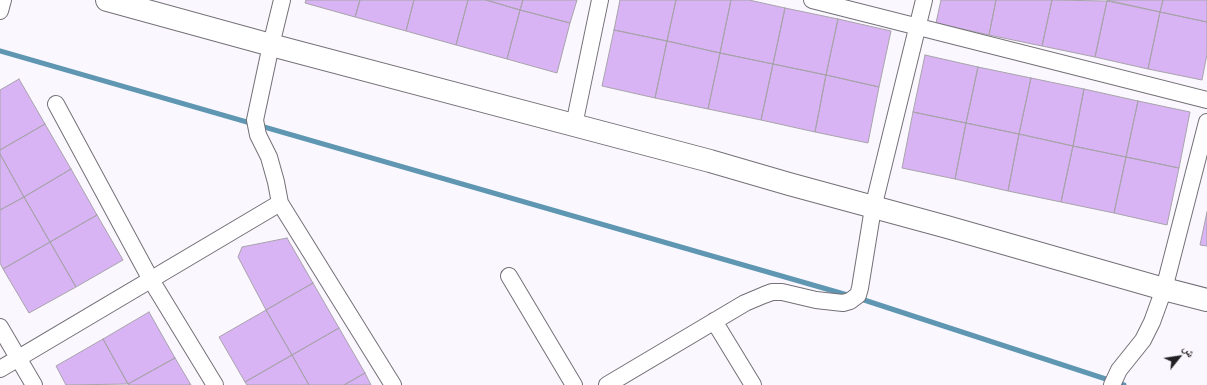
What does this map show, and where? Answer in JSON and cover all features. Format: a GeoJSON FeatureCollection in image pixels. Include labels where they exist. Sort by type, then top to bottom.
{"type":"FeatureCollection","features":[{"type":"Feature","properties":{"kind":"main road"},"geometry":{"type":"LineString","coordinates":[[107,0],[710,161],[873,208],[962,231],[1207,300]]}},
{"type":"Feature","properties":{"kind":"street"},"geometry":{"type":"LineString","coordinates":[[0,10],[3,0]]}},
{"type":"Feature","properties":{"kind":"street"},"geometry":{"type":"LineString","coordinates":[[282,0],[255,120],[258,135],[269,157],[280,203],[393,385]]}},
{"type":"Feature","properties":{"kind":"street"},"geometry":{"type":"LineString","coordinates":[[574,125],[600,0]]}},
{"type":"Feature","properties":{"kind":"street"},"geometry":{"type":"LineString","coordinates":[[812,0],[1207,100]]}},
{"type":"Feature","properties":{"kind":"street"},"geometry":{"type":"LineString","coordinates":[[607,385],[744,303],[772,292],[782,292],[830,303],[843,303],[858,295],[873,208],[924,0]]}},
{"type":"Feature","properties":{"kind":"street"},"geometry":{"type":"LineString","coordinates":[[56,104],[151,280],[215,385]]}},
{"type":"Feature","properties":{"kind":"street"},"geometry":{"type":"LineString","coordinates":[[1112,385],[1119,370],[1143,340],[1152,322],[1164,289],[1207,122]]}},
{"type":"Feature","properties":{"kind":"street"},"geometry":{"type":"LineString","coordinates":[[0,369],[280,203]]}},
{"type":"Feature","properties":{"kind":"street"},"geometry":{"type":"LineString","coordinates":[[509,276],[574,385]]}},
{"type":"Feature","properties":{"kind":"street"},"geometry":{"type":"LineString","coordinates":[[714,321],[753,385]]}},
{"type":"Feature","properties":{"kind":"street"},"geometry":{"type":"LineString","coordinates":[[0,327],[34,385]]}},
{"type":"Feature","properties":{"kind":"building"},"geometry":{"type":"Polygon","coordinates":[[[306,0],[360,0],[355,17],[305,3],[306,0]]]}},
{"type":"Feature","properties":{"kind":"building"},"geometry":{"type":"Polygon","coordinates":[[[360,0],[414,0],[406,31],[355,17],[360,0]]]}},
{"type":"Feature","properties":{"kind":"building"},"geometry":{"type":"Polygon","coordinates":[[[414,0],[468,0],[456,45],[406,31],[414,0]]]}},
{"type":"Feature","properties":{"kind":"building"},"geometry":{"type":"Polygon","coordinates":[[[468,0],[486,0],[520,10],[507,59],[456,45],[468,0]]]}},
{"type":"Feature","properties":{"kind":"building"},"geometry":{"type":"Polygon","coordinates":[[[486,0],[523,0],[520,10],[486,0]]]}},
{"type":"Feature","properties":{"kind":"building"},"geometry":{"type":"Polygon","coordinates":[[[523,0],[577,0],[570,23],[520,10],[523,0]]]}},
{"type":"Feature","properties":{"kind":"building"},"geometry":{"type":"Polygon","coordinates":[[[620,0],[676,0],[667,41],[614,30],[620,0]]]}},
{"type":"Feature","properties":{"kind":"building"},"geometry":{"type":"Polygon","coordinates":[[[676,0],[731,0],[720,53],[667,41],[676,0]]]}},
{"type":"Feature","properties":{"kind":"building"},"geometry":{"type":"Polygon","coordinates":[[[731,0],[749,0],[785,8],[773,64],[720,53],[731,0]]]}},
{"type":"Feature","properties":{"kind":"building"},"geometry":{"type":"Polygon","coordinates":[[[941,0],[996,0],[989,35],[936,23],[941,0]]]}},
{"type":"Feature","properties":{"kind":"building"},"geometry":{"type":"Polygon","coordinates":[[[996,0],[1052,0],[1042,46],[989,35],[996,0]]]}},
{"type":"Feature","properties":{"kind":"building"},"geometry":{"type":"Polygon","coordinates":[[[1052,0],[1107,1],[1095,57],[1042,46],[1052,0]]]}},
{"type":"Feature","properties":{"kind":"building"},"geometry":{"type":"Polygon","coordinates":[[[1107,0],[1163,0],[1160,12],[1107,0]]]}},
{"type":"Feature","properties":{"kind":"building"},"geometry":{"type":"Polygon","coordinates":[[[1163,0],[1207,0],[1207,22],[1160,12],[1163,0]]]}},
{"type":"Feature","properties":{"kind":"building"},"geometry":{"type":"Polygon","coordinates":[[[1107,1],[1160,12],[1148,69],[1095,57],[1107,1]]]}},
{"type":"Feature","properties":{"kind":"building"},"geometry":{"type":"Polygon","coordinates":[[[785,8],[838,19],[826,75],[773,64],[785,8]]]}},
{"type":"Feature","properties":{"kind":"building"},"geometry":{"type":"Polygon","coordinates":[[[520,10],[570,23],[557,73],[507,59],[520,10]]]}},
{"type":"Feature","properties":{"kind":"building"},"geometry":{"type":"Polygon","coordinates":[[[1160,12],[1207,22],[1207,54],[1202,80],[1148,69],[1160,12]]]}},
{"type":"Feature","properties":{"kind":"building"},"geometry":{"type":"Polygon","coordinates":[[[838,19],[891,31],[879,87],[826,75],[838,19]]]}},
{"type":"Feature","properties":{"kind":"building"},"geometry":{"type":"Polygon","coordinates":[[[614,30],[667,41],[655,98],[602,86],[614,30]]]}},
{"type":"Feature","properties":{"kind":"building"},"geometry":{"type":"Polygon","coordinates":[[[667,41],[720,53],[708,109],[655,98],[667,41]]]}},
{"type":"Feature","properties":{"kind":"building"},"geometry":{"type":"Polygon","coordinates":[[[720,53],[773,64],[761,120],[708,109],[720,53]]]}},
{"type":"Feature","properties":{"kind":"building"},"geometry":{"type":"Polygon","coordinates":[[[925,55],[978,67],[966,123],[913,112],[925,55]]]}},
{"type":"Feature","properties":{"kind":"building"},"geometry":{"type":"Polygon","coordinates":[[[773,64],[826,75],[815,132],[761,120],[773,64]]]}},
{"type":"Feature","properties":{"kind":"building"},"geometry":{"type":"Polygon","coordinates":[[[978,67],[1031,78],[1019,134],[966,123],[978,67]]]}},
{"type":"Feature","properties":{"kind":"building"},"geometry":{"type":"Polygon","coordinates":[[[826,75],[879,87],[868,143],[815,132],[826,75]]]}},
{"type":"Feature","properties":{"kind":"building"},"geometry":{"type":"Polygon","coordinates":[[[1031,78],[1084,89],[1073,146],[1019,134],[1031,78]]]}},
{"type":"Feature","properties":{"kind":"building"},"geometry":{"type":"Polygon","coordinates":[[[19,79],[45,124],[0,150],[0,90],[19,79]]]}},
{"type":"Feature","properties":{"kind":"building"},"geometry":{"type":"Polygon","coordinates":[[[1084,89],[1138,101],[1126,157],[1073,146],[1084,89]]]}},
{"type":"Feature","properties":{"kind":"building"},"geometry":{"type":"Polygon","coordinates":[[[1138,101],[1190,112],[1179,168],[1126,157],[1138,101]]]}},
{"type":"Feature","properties":{"kind":"building"},"geometry":{"type":"Polygon","coordinates":[[[913,112],[966,123],[955,179],[902,168],[913,112]]]}},
{"type":"Feature","properties":{"kind":"building"},"geometry":{"type":"Polygon","coordinates":[[[966,123],[1019,134],[1008,191],[955,179],[966,123]]]}},
{"type":"Feature","properties":{"kind":"building"},"geometry":{"type":"Polygon","coordinates":[[[45,124],[71,169],[24,197],[0,154],[0,150],[45,124]]]}},
{"type":"Feature","properties":{"kind":"building"},"geometry":{"type":"Polygon","coordinates":[[[1019,134],[1073,146],[1061,202],[1008,191],[1019,134]]]}},
{"type":"Feature","properties":{"kind":"building"},"geometry":{"type":"Polygon","coordinates":[[[1073,146],[1126,157],[1114,213],[1061,202],[1073,146]]]}},
{"type":"Feature","properties":{"kind":"building"},"geometry":{"type":"Polygon","coordinates":[[[0,154],[24,197],[0,210],[0,154]]]}},
{"type":"Feature","properties":{"kind":"building"},"geometry":{"type":"Polygon","coordinates":[[[1126,157],[1179,168],[1167,225],[1114,213],[1126,157]]]}},
{"type":"Feature","properties":{"kind":"building"},"geometry":{"type":"Polygon","coordinates":[[[71,169],[97,215],[50,242],[24,197],[71,169]]]}},
{"type":"Feature","properties":{"kind":"building"},"geometry":{"type":"Polygon","coordinates":[[[24,197],[50,242],[3,269],[0,263],[0,210],[24,197]]]}},
{"type":"Feature","properties":{"kind":"building"},"geometry":{"type":"Polygon","coordinates":[[[1207,212],[1207,246],[1200,245],[1207,212]]]}},
{"type":"Feature","properties":{"kind":"building"},"geometry":{"type":"Polygon","coordinates":[[[97,215],[123,260],[76,287],[50,242],[97,215]]]}},
{"type":"Feature","properties":{"kind":"building"},"geometry":{"type":"Polygon","coordinates":[[[287,238],[313,283],[266,310],[238,257],[242,247],[287,238]]]}},
{"type":"Feature","properties":{"kind":"building"},"geometry":{"type":"Polygon","coordinates":[[[50,242],[76,287],[29,313],[3,269],[50,242]]]}},
{"type":"Feature","properties":{"kind":"building"},"geometry":{"type":"Polygon","coordinates":[[[313,283],[339,328],[292,355],[266,310],[313,283]]]}},
{"type":"Feature","properties":{"kind":"building"},"geometry":{"type":"Polygon","coordinates":[[[266,310],[292,355],[245,382],[219,337],[266,310]]]}},
{"type":"Feature","properties":{"kind":"building"},"geometry":{"type":"Polygon","coordinates":[[[149,312],[175,358],[128,384],[103,339],[149,312]]]}},
{"type":"Feature","properties":{"kind":"building"},"geometry":{"type":"Polygon","coordinates":[[[339,328],[365,373],[344,385],[309,385],[292,355],[339,328]]]}},
{"type":"Feature","properties":{"kind":"building"},"geometry":{"type":"Polygon","coordinates":[[[103,339],[128,384],[66,385],[56,366],[103,339]]]}},
{"type":"Feature","properties":{"kind":"building"},"geometry":{"type":"Polygon","coordinates":[[[292,355],[309,385],[247,385],[245,382],[292,355]]]}},
{"type":"Feature","properties":{"kind":"building"},"geometry":{"type":"Polygon","coordinates":[[[175,358],[191,385],[128,384],[175,358]]]}},
{"type":"Feature","properties":{"kind":"building"},"geometry":{"type":"Polygon","coordinates":[[[365,373],[371,385],[344,385],[365,373]]]}},
{"type":"Feature","properties":{"kind":"waterway"},"geometry":{"type":"LineString","coordinates":[[0,51],[851,296]]}},
{"type":"Feature","properties":{"kind":"waterway"},"geometry":{"type":"LineString","coordinates":[[858,298],[1124,385]]}}]}
